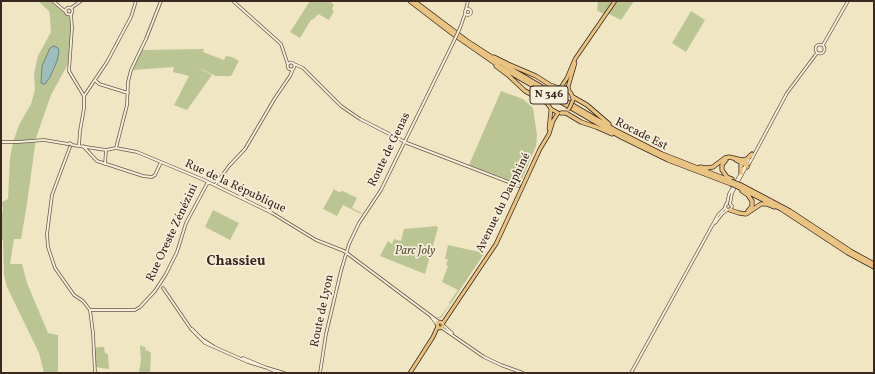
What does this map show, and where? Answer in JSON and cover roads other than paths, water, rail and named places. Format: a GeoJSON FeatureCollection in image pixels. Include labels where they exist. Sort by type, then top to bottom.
{"type":"FeatureCollection","features":[{"type":"Feature","properties":{"kind":"highway","name":"Rocade Est"},"geometry":{"type":"LineString","coordinates":[[410,1],[469,46],[511,73],[631,142],[697,172],[731,182]]}},
{"type":"Feature","properties":{"kind":"highway","name":"Rocade Est"},"geometry":{"type":"LineString","coordinates":[[414,1],[467,41],[513,71],[626,136],[662,154],[731,182],[767,201],[798,219],[848,253],[874,267]]}},
{"type":"Feature","properties":{"kind":"highway"},"geometry":{"type":"LineString","coordinates":[[467,41],[470,41],[504,62],[532,74],[554,88]]}},
{"type":"Feature","properties":{"kind":"highway"},"geometry":{"type":"LineString","coordinates":[[469,46],[469,48],[508,75],[525,91],[547,101]]}},
{"type":"Feature","properties":{"kind":"highway"},"geometry":{"type":"LineString","coordinates":[[573,98],[587,105],[607,124],[626,136]]}},
{"type":"Feature","properties":{"kind":"highway"},"geometry":{"type":"LineString","coordinates":[[560,113],[566,113],[581,122],[596,126],[628,142],[631,142]]}},
{"type":"Feature","properties":{"kind":"highway"},"geometry":{"type":"LineString","coordinates":[[742,162],[752,154]]}},
{"type":"Feature","properties":{"kind":"highway"},"geometry":{"type":"LineString","coordinates":[[691,166],[711,168],[725,158],[729,157],[742,162]]}},
{"type":"Feature","properties":{"kind":"highway"},"geometry":{"type":"LineString","coordinates":[[731,182],[722,170],[724,161],[728,158],[732,158],[747,165]]}},
{"type":"Feature","properties":{"kind":"highway"},"geometry":{"type":"LineString","coordinates":[[741,173],[742,162]]}},
{"type":"Feature","properties":{"kind":"highway","name":"Rocade Est"},"geometry":{"type":"LineString","coordinates":[[741,187],[765,197],[790,211],[852,252],[874,264]]}},
{"type":"Feature","properties":{"kind":"highway"},"geometry":{"type":"LineString","coordinates":[[729,208],[743,212],[747,211],[752,206],[750,197],[741,187]]}},
{"type":"Feature","properties":{"kind":"highway"},"geometry":{"type":"LineString","coordinates":[[729,208],[746,214],[758,205],[764,204],[798,219]]}},
{"type":"Feature","properties":{"kind":"main road"},"geometry":{"type":"LineString","coordinates":[[579,54],[572,70],[568,87],[573,98],[572,104],[568,110],[560,113],[551,109],[547,101],[548,95],[554,88],[561,86],[564,83],[579,54],[615,1]]}},
{"type":"Feature","properties":{"kind":"main road"},"geometry":{"type":"LineString","coordinates":[[561,86],[569,90]]}},
{"type":"Feature","properties":{"kind":"main road","name":"Avenue du Dauphiné"},"geometry":{"type":"LineString","coordinates":[[546,140],[551,109]]}},
{"type":"Feature","properties":{"kind":"main road","name":"Avenue du Dauphiné"},"geometry":{"type":"LineString","coordinates":[[410,373],[496,244],[546,140],[553,121],[560,113]]}},
{"type":"Feature","properties":{"kind":"street"},"geometry":{"type":"LineString","coordinates":[[52,1],[66,13],[71,14]]}},
{"type":"Feature","properties":{"kind":"street"},"geometry":{"type":"LineString","coordinates":[[66,13],[66,10],[81,1]]}},
{"type":"Feature","properties":{"kind":"street"},"geometry":{"type":"LineString","coordinates":[[84,96],[108,62],[131,17],[136,1]]}},
{"type":"Feature","properties":{"kind":"street"},"geometry":{"type":"LineString","coordinates":[[1,142],[44,140],[106,150],[116,148],[128,100],[128,82],[131,70],[148,34],[161,1]]}},
{"type":"Feature","properties":{"kind":"street"},"geometry":{"type":"LineString","coordinates":[[232,1],[281,44],[289,68],[290,76]]}},
{"type":"Feature","properties":{"kind":"street"},"geometry":{"type":"LineString","coordinates":[[822,45],[848,1]]}},
{"type":"Feature","properties":{"kind":"street"},"geometry":{"type":"LineString","coordinates":[[464,19],[471,13],[468,10],[468,2]]}},
{"type":"Feature","properties":{"kind":"street"},"geometry":{"type":"LineString","coordinates":[[58,5],[70,8],[73,12],[71,14],[72,25],[69,71],[84,96],[84,108],[79,145]]}},
{"type":"Feature","properties":{"kind":"street"},"geometry":{"type":"LineString","coordinates":[[464,19],[465,11],[468,10]]}},
{"type":"Feature","properties":{"kind":"street","name":"Route de Genas"},"geometry":{"type":"LineString","coordinates":[[346,253],[359,223],[381,190],[464,19]]}},
{"type":"Feature","properties":{"kind":"street"},"geometry":{"type":"LineString","coordinates":[[726,204],[729,194],[787,93],[817,52],[815,50],[816,46],[822,45]]}},
{"type":"Feature","properties":{"kind":"street"},"geometry":{"type":"LineString","coordinates":[[817,52],[821,54],[824,51],[824,47],[822,45]]}},
{"type":"Feature","properties":{"kind":"street"},"geometry":{"type":"LineString","coordinates":[[285,57],[305,70],[344,109],[405,142],[519,186]]}},
{"type":"Feature","properties":{"kind":"street"},"geometry":{"type":"LineString","coordinates":[[288,65],[291,62]]}},
{"type":"Feature","properties":{"kind":"street"},"geometry":{"type":"LineString","coordinates":[[215,185],[229,166],[245,149],[275,98],[290,76],[294,64]]}},
{"type":"Feature","properties":{"kind":"street"},"geometry":{"type":"LineString","coordinates":[[289,68],[305,70]]}},
{"type":"Feature","properties":{"kind":"street"},"geometry":{"type":"LineString","coordinates":[[95,80],[99,84],[128,93]]}},
{"type":"Feature","properties":{"kind":"street"},"geometry":{"type":"LineString","coordinates":[[631,373],[712,227],[722,214],[729,208],[732,193],[759,142]]}},
{"type":"Feature","properties":{"kind":"street"},"geometry":{"type":"LineString","coordinates":[[70,145],[53,190],[47,234],[48,247],[55,268],[74,295],[88,306],[90,310],[96,373]]}},
{"type":"Feature","properties":{"kind":"street"},"geometry":{"type":"LineString","coordinates":[[83,146],[96,160],[152,178],[155,175],[159,161]]}},
{"type":"Feature","properties":{"kind":"street"},"geometry":{"type":"LineString","coordinates":[[86,149],[90,147]]}},
{"type":"Feature","properties":{"kind":"street","name":"Rue de la République"},"geometry":{"type":"LineString","coordinates":[[116,148],[137,152],[215,185],[272,213],[316,240],[346,253],[474,350],[490,360],[523,373]]}},
{"type":"Feature","properties":{"kind":"street"},"geometry":{"type":"LineString","coordinates":[[105,164],[106,150]]}},
{"type":"Feature","properties":{"kind":"street","name":"Rue Oreste Zénézini"},"geometry":{"type":"LineString","coordinates":[[90,310],[138,309],[161,284],[177,252],[186,224],[208,182]]}},
{"type":"Feature","properties":{"kind":"street"},"geometry":{"type":"LineString","coordinates":[[726,204],[729,208]]}},
{"type":"Feature","properties":{"kind":"street"},"geometry":{"type":"LineString","coordinates":[[726,204],[729,208]]}},
{"type":"Feature","properties":{"kind":"street","name":"Route de Lyon"},"geometry":{"type":"LineString","coordinates":[[320,373],[325,337],[346,253]]}},
{"type":"Feature","properties":{"kind":"street"},"geometry":{"type":"LineString","coordinates":[[161,284],[190,326],[206,342],[279,373]]}},
{"type":"Feature","properties":{"kind":"street"},"geometry":{"type":"LineString","coordinates":[[261,366],[284,373]]}},
{"type":"Feature","properties":{"kind":"water"},"geometry":{"type":"Polygon","coordinates":[[[54,46],[58,48],[59,52],[57,61],[50,77],[45,84],[43,84],[41,83],[42,66],[50,48],[54,46]]]}},
{"type":"Feature","properties":{"kind":"district","name":"Chassieu"},"geometry":{"type":"Point","coordinates":[236,262]}},
{"type":"Feature","properties":{"kind":"park label","name":"Parc Joly"},"geometry":{"type":"Point","coordinates":[415,252]}}]}
